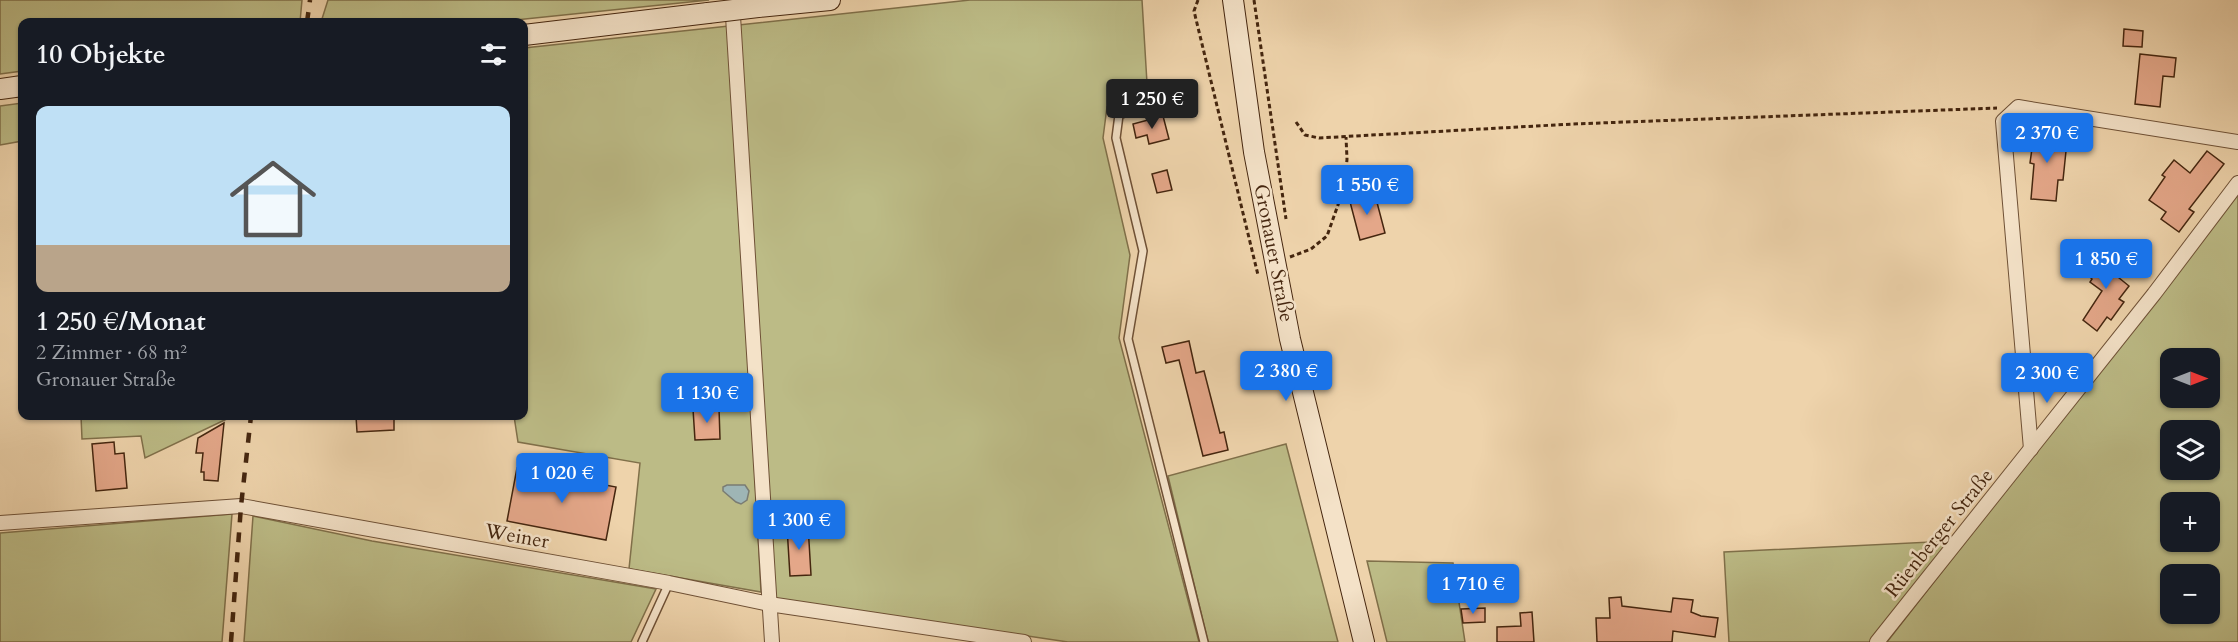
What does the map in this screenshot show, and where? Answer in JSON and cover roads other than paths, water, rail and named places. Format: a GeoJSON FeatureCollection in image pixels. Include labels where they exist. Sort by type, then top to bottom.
{"type":"FeatureCollection","features":[{"type":"Feature","properties":{"kind":"main road"},"geometry":{"type":"LineString","coordinates":[[528,35],[830,0]]}},
{"type":"Feature","properties":{"kind":"main road","name":"Gronauer Straße"},"geometry":{"type":"LineString","coordinates":[[1233,0],[1254,152],[1290,339],[1364,642]]}},
{"type":"Feature","properties":{"kind":"main road"},"geometry":{"type":"LineString","coordinates":[[0,89],[18,87]]}},
{"type":"Feature","properties":{"kind":"street"},"geometry":{"type":"LineString","coordinates":[[732,0],[772,642]]}},
{"type":"Feature","properties":{"kind":"street"},"geometry":{"type":"LineString","coordinates":[[2031,449],[2003,121],[2018,107],[2238,142]]}},
{"type":"Feature","properties":{"kind":"street","name":"Rüenberger Straße"},"geometry":{"type":"LineString","coordinates":[[1877,642],[2154,294],[2238,183]]}},
{"type":"Feature","properties":{"kind":"street","name":"Weiner"},"geometry":{"type":"LineString","coordinates":[[0,523],[241,506],[669,583],[769,604],[1024,642]]}},
{"type":"Feature","properties":{"kind":"lane"},"geometry":{"type":"LineString","coordinates":[[1148,104],[1119,115],[1116,138],[1143,251],[1128,339],[1203,642]]}},
{"type":"Feature","properties":{"kind":"lane"},"geometry":{"type":"LineString","coordinates":[[642,642],[669,583]]}},
{"type":"Feature","properties":{"kind":"water"},"geometry":{"type":"Polygon","coordinates":[[[745,485],[749,491],[747,500],[741,504],[736,502],[723,491],[723,487],[745,485]]]}},
{"type":"Feature","properties":{"kind":"railway"},"geometry":{"type":"LineString","coordinates":[[308,18],[310,0]]}},
{"type":"Feature","properties":{"kind":"railway"},"geometry":{"type":"LineString","coordinates":[[231,642],[241,506],[251,420]]}}]}
